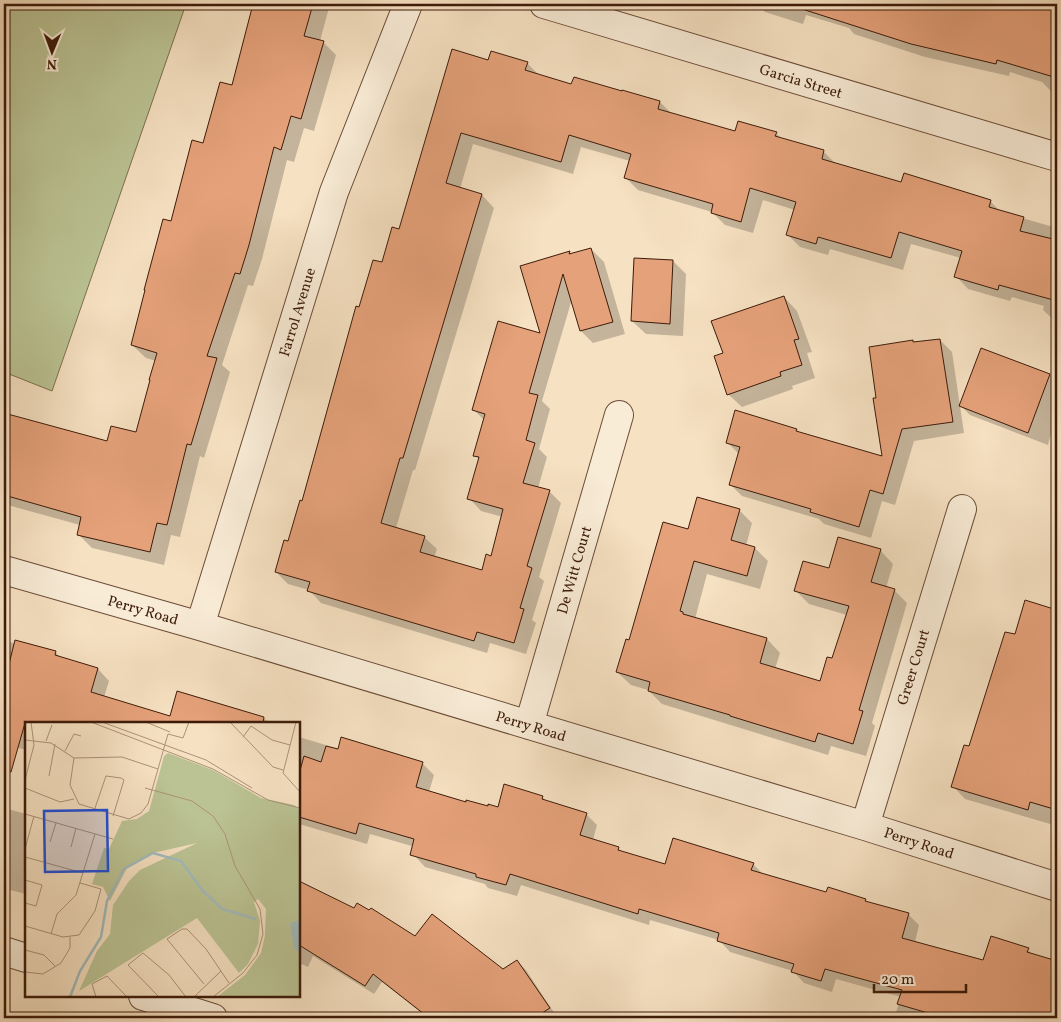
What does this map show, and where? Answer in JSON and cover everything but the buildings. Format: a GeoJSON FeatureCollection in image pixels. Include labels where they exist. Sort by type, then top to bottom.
{"type":"FeatureCollection","features":[{"type":"Feature","properties":{"kind":"street","name":"Farrol Avenue"},"geometry":{"type":"LineString","coordinates":[[200,626],[334,192],[408,4]]}},
{"type":"Feature","properties":{"kind":"street","name":"Garcia Street"},"geometry":{"type":"LineString","coordinates":[[544,4],[1057,158]]}},
{"type":"Feature","properties":{"kind":"street","name":"De Witt Court"},"geometry":{"type":"LineString","coordinates":[[529,725],[619,415]]}},
{"type":"Feature","properties":{"kind":"street","name":"Greer Court"},"geometry":{"type":"LineString","coordinates":[[865,826],[962,509]]}},
{"type":"Feature","properties":{"kind":"street","name":"Perry Road"},"geometry":{"type":"LineString","coordinates":[[4,570],[200,626],[865,826],[1057,887]]}},
{"type":"Feature","properties":{"kind":"street"},"geometry":{"type":"LineString","coordinates":[[4,951],[25,958]]}},
{"type":"Feature","properties":{"kind":"street"},"geometry":{"type":"LineString","coordinates":[[146,997],[214,1018]]}},
{"type":"Feature","properties":{"kind":"green space"},"geometry":{"type":"Polygon","coordinates":[[[4,4],[186,4],[52,391],[4,372],[4,4]]]}}]}
